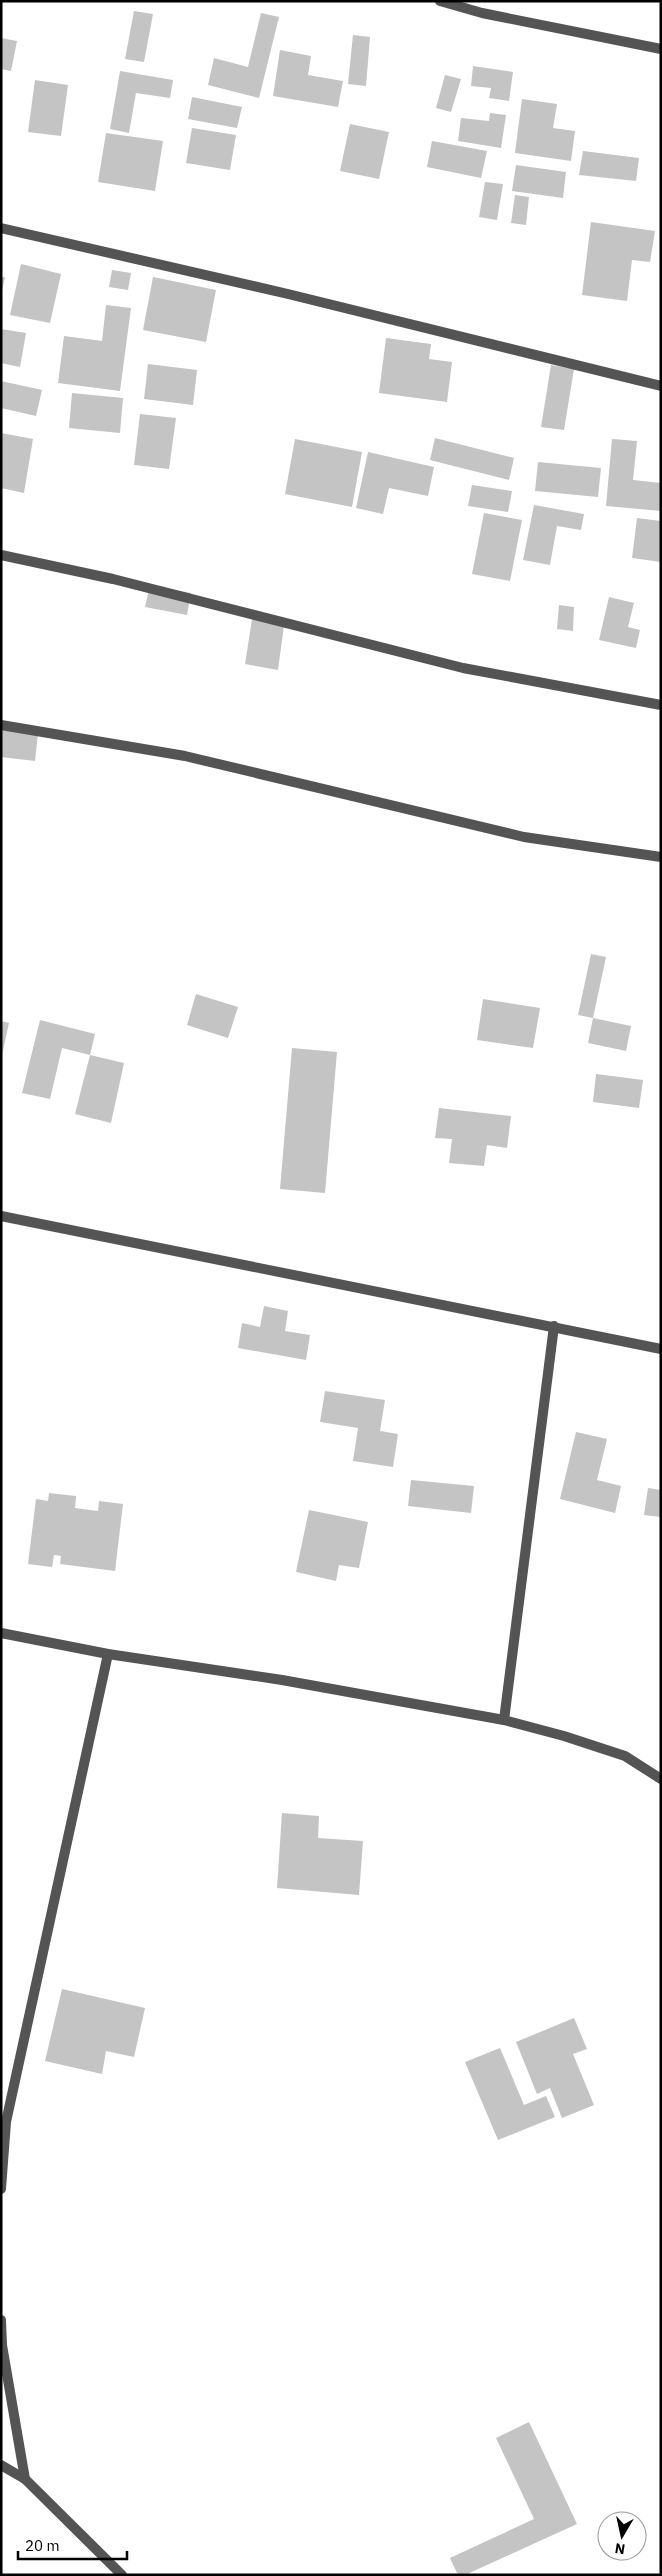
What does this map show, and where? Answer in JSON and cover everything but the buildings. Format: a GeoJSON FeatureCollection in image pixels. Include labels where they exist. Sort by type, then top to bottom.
{"type":"FeatureCollection","features":[{"type":"Feature","properties":{"kind":"street"},"geometry":{"type":"LineString","coordinates":[[440,1],[482,13],[661,48]]}},
{"type":"Feature","properties":{"kind":"street"},"geometry":{"type":"LineString","coordinates":[[1,228],[288,294],[661,386]]}},
{"type":"Feature","properties":{"kind":"street"},"geometry":{"type":"LineString","coordinates":[[1,555],[113,579],[463,668],[661,705]]}},
{"type":"Feature","properties":{"kind":"street"},"geometry":{"type":"LineString","coordinates":[[1,726],[184,756],[524,837],[661,857]]}},
{"type":"Feature","properties":{"kind":"street"},"geometry":{"type":"LineString","coordinates":[[1,1216],[661,1349]]}},
{"type":"Feature","properties":{"kind":"street"},"geometry":{"type":"LineString","coordinates":[[504,1720],[554,1326]]}},
{"type":"Feature","properties":{"kind":"street"},"geometry":{"type":"LineString","coordinates":[[1,1633],[108,1654],[282,1680],[504,1720],[564,1736],[625,1756],[661,1779]]}},
{"type":"Feature","properties":{"kind":"street"},"geometry":{"type":"LineString","coordinates":[[1,2189],[6,2122],[108,1654]]}},
{"type":"Feature","properties":{"kind":"street"},"geometry":{"type":"LineString","coordinates":[[1,2320],[2,2345],[25,2479]]}},
{"type":"Feature","properties":{"kind":"street"},"geometry":{"type":"LineString","coordinates":[[1,2465],[25,2479],[122,2575]]}}]}
